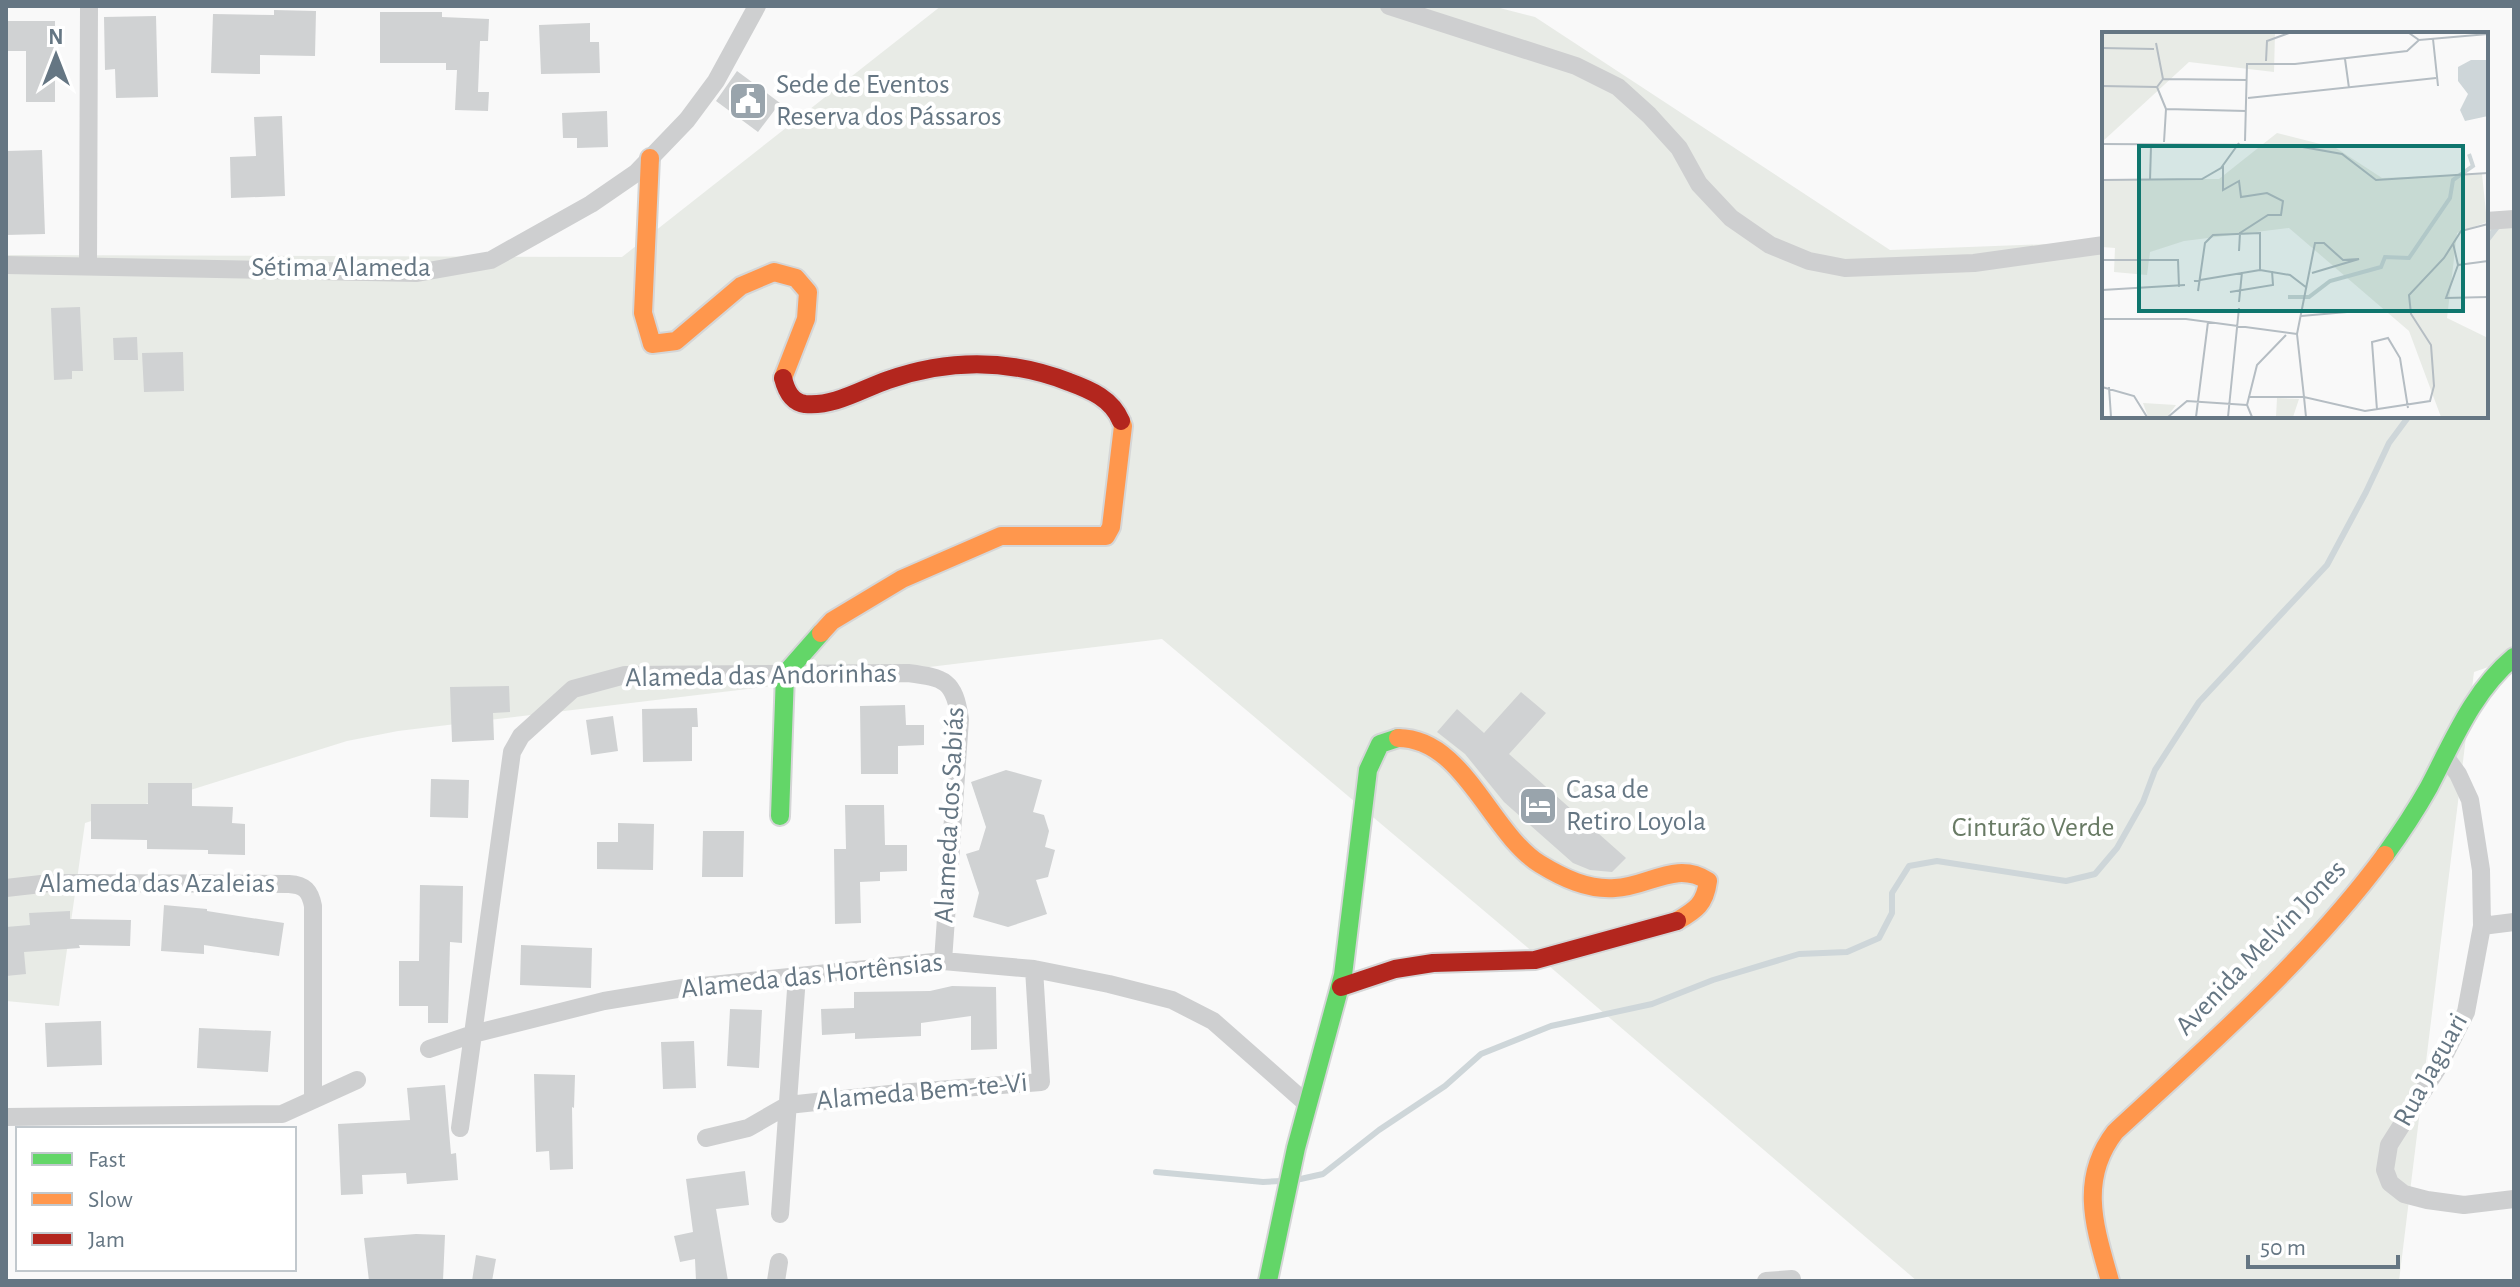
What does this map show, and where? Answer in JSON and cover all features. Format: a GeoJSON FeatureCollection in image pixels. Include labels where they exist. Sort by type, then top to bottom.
{"type":"FeatureCollection","features":[{"type":"Feature","properties":{"kind":"street"},"geometry":{"type":"LineString","coordinates":[[88,265],[89,6]]}},
{"type":"Feature","properties":{"kind":"street","name":"Sétima Alameda"},"geometry":{"type":"LineString","coordinates":[[6,265],[417,273],[491,260],[591,204],[636,173],[687,120],[716,81],[757,6]]}},
{"type":"Feature","properties":{"kind":"street"},"geometry":{"type":"LineString","coordinates":[[1389,6],[1576,66],[1618,87],[1679,148],[1699,184],[1731,218],[1770,245],[1809,261],[1845,268],[1974,263],[2102,245]]}},
{"type":"Feature","properties":{"kind":"street"},"geometry":{"type":"LineString","coordinates":[[650,158],[643,313],[652,344],[676,341],[741,286],[774,272],[796,278],[808,292],[806,319],[783,378],[784,386],[794,401],[805,404],[826,402],[910,372],[993,362],[1043,371],[1107,399],[1119,412],[1123,426],[1111,527],[1106,536],[1001,536],[902,579],[832,621],[785,674],[780,816]]}},
{"type":"Feature","properties":{"kind":"street"},"geometry":{"type":"LineString","coordinates":[[2488,221],[2514,219]]}},
{"type":"Feature","properties":{"kind":"street","name":"Avenida Melvin Jones"},"geometry":{"type":"LineString","coordinates":[[2110,1281],[2094,1219],[2091,1193],[2098,1157],[2115,1132],[2219,1036],[2326,927],[2373,872],[2401,833],[2484,689],[2502,665],[2514,657]]}},
{"type":"Feature","properties":{"kind":"street","name":"Alameda das Andorinhas"},"geometry":{"type":"LineString","coordinates":[[460,1128],[512,752],[521,736],[573,689],[625,675],[908,673],[938,677]]}},
{"type":"Feature","properties":{"kind":"street","name":"Alameda dos Sabiás"},"geometry":{"type":"LineString","coordinates":[[938,677],[956,694],[960,719],[943,961]]}},
{"type":"Feature","properties":{"kind":"street"},"geometry":{"type":"LineString","coordinates":[[1268,1281],[1279,1217],[1307,1104],[1341,987],[1359,868],[1366,779],[1371,757],[1381,743],[1399,738],[1417,739],[1439,752],[1524,851],[1561,875],[1589,887],[1612,889],[1633,886],[1681,871],[1699,874],[1708,881],[1706,896],[1698,909],[1677,921],[1639,933],[1535,960],[1433,963],[1395,969],[1341,987]]}},
{"type":"Feature","properties":{"kind":"street","name":"Rua Jaguari"},"geometry":{"type":"LineString","coordinates":[[2444,755],[2458,774],[2470,800],[2481,870],[2482,926],[2466,1012],[2439,1066],[2389,1145],[2385,1170],[2390,1183],[2404,1194],[2464,1205],[2514,1199]]}},
{"type":"Feature","properties":{"kind":"street","name":"Alameda das Azaleias"},"geometry":{"type":"LineString","coordinates":[[6,888],[66,883],[289,884],[307,889],[313,906],[313,1099]]}},
{"type":"Feature","properties":{"kind":"street"},"geometry":{"type":"LineString","coordinates":[[2482,926],[2514,922]]}},
{"type":"Feature","properties":{"kind":"street","name":"Alameda das Hortênsias"},"geometry":{"type":"LineString","coordinates":[[429,1049],[473,1034],[604,1001],[683,988],[943,961],[1034,969],[1172,1000],[1213,1021],[1307,1104]]}},
{"type":"Feature","properties":{"kind":"street","name":"Alameda Bem-te-Vi"},"geometry":{"type":"LineString","coordinates":[[788,1105],[1041,1082],[1034,969]]}},
{"type":"Feature","properties":{"kind":"street"},"geometry":{"type":"LineString","coordinates":[[780,1214],[797,976]]}},
{"type":"Feature","properties":{"kind":"street"},"geometry":{"type":"LineString","coordinates":[[6,1117],[282,1114],[357,1080]]}},
{"type":"Feature","properties":{"kind":"street"},"geometry":{"type":"LineString","coordinates":[[706,1138],[748,1128],[788,1105]]}},
{"type":"Feature","properties":{"kind":"street"},"geometry":{"type":"LineString","coordinates":[[1766,1281],[1792,1279]]}},
{"type":"Feature","properties":{"kind":"green space","name":"Cinturão Verde"},"geometry":{"type":"Polygon","coordinates":[[[941,6],[1492,6],[1535,17],[1890,250],[2102,242],[2102,418],[2488,418],[2488,226],[2514,225],[2514,658],[2474,672],[2399,1281],[1917,1281],[1162,639],[398,731],[347,741],[85,823],[59,1006],[6,1001],[6,255],[622,257],[941,6]]]}},
{"type":"Feature","properties":{"kind":"building"},"geometry":{"type":"Polygon","coordinates":[[[274,10],[316,11],[315,56],[260,55],[260,74],[211,73],[213,14],[274,15],[274,10]]]}},
{"type":"Feature","properties":{"kind":"building"},"geometry":{"type":"Polygon","coordinates":[[[380,12],[442,12],[442,17],[489,19],[488,41],[480,41],[478,92],[489,92],[488,111],[455,110],[457,70],[446,70],[446,63],[380,63],[380,12]]]}},
{"type":"Feature","properties":{"kind":"building"},"geometry":{"type":"Polygon","coordinates":[[[156,16],[158,97],[116,98],[115,69],[105,70],[104,17],[156,16]]]}},
{"type":"Feature","properties":{"kind":"building"},"geometry":{"type":"Polygon","coordinates":[[[6,21],[55,21],[55,102],[26,102],[26,51],[6,51],[6,21]]]}},
{"type":"Feature","properties":{"kind":"building"},"geometry":{"type":"Polygon","coordinates":[[[590,23],[590,42],[599,42],[600,73],[541,74],[539,25],[590,23]]]}},
{"type":"Feature","properties":{"kind":"building","name":"Sede de Eventos Reserva dos Pássaros"},"geometry":{"type":"Polygon","coordinates":[[[737,71],[780,103],[758,132],[716,101],[737,71]]]}},
{"type":"Feature","properties":{"kind":"building"},"geometry":{"type":"Polygon","coordinates":[[[607,111],[608,147],[577,148],[577,138],[563,138],[562,113],[607,111]]]}},
{"type":"Feature","properties":{"kind":"building"},"geometry":{"type":"Polygon","coordinates":[[[282,116],[285,196],[231,198],[230,157],[256,156],[254,117],[282,116]]]}},
{"type":"Feature","properties":{"kind":"building"},"geometry":{"type":"Polygon","coordinates":[[[42,150],[45,234],[6,235],[6,151],[42,150]]]}},
{"type":"Feature","properties":{"kind":"building"},"geometry":{"type":"Polygon","coordinates":[[[80,307],[83,371],[72,371],[72,379],[54,380],[51,308],[80,307]]]}},
{"type":"Feature","properties":{"kind":"building"},"geometry":{"type":"Polygon","coordinates":[[[137,337],[138,360],[114,360],[113,338],[137,337]]]}},
{"type":"Feature","properties":{"kind":"building"},"geometry":{"type":"Polygon","coordinates":[[[183,352],[184,391],[144,392],[142,353],[183,352]]]}},
{"type":"Feature","properties":{"kind":"building"},"geometry":{"type":"Polygon","coordinates":[[[509,686],[510,712],[493,713],[494,740],[452,742],[450,687],[509,686]]]}},
{"type":"Feature","properties":{"kind":"building","name":"Casa de Retiro Loyola"},"geometry":{"type":"Polygon","coordinates":[[[1521,692],[1546,713],[1509,754],[1626,858],[1612,872],[1590,870],[1573,863],[1504,802],[1465,754],[1437,732],[1457,709],[1484,733],[1521,692]]]}},
{"type":"Feature","properties":{"kind":"building"},"geometry":{"type":"Polygon","coordinates":[[[905,705],[906,725],[924,725],[924,745],[898,746],[898,774],[861,774],[860,706],[905,705]]]}},
{"type":"Feature","properties":{"kind":"building"},"geometry":{"type":"Polygon","coordinates":[[[697,708],[698,727],[692,727],[692,761],[643,762],[642,709],[697,708]]]}},
{"type":"Feature","properties":{"kind":"building"},"geometry":{"type":"Polygon","coordinates":[[[613,716],[618,751],[591,755],[586,720],[613,716]]]}},
{"type":"Feature","properties":{"kind":"building"},"geometry":{"type":"Polygon","coordinates":[[[1006,770],[1042,780],[1033,812],[1044,815],[1049,831],[1045,847],[1055,850],[1048,877],[1036,880],[1047,914],[1008,927],[973,917],[979,893],[966,854],[979,850],[986,827],[971,782],[1006,770]]]}},
{"type":"Feature","properties":{"kind":"building"},"geometry":{"type":"Polygon","coordinates":[[[431,779],[469,780],[468,818],[430,817],[431,779]]]}},
{"type":"Feature","properties":{"kind":"building"},"geometry":{"type":"Polygon","coordinates":[[[148,783],[192,783],[192,806],[233,807],[232,823],[245,824],[245,855],[208,854],[208,850],[147,849],[147,840],[91,839],[91,804],[148,804],[148,783]]]}},
{"type":"Feature","properties":{"kind":"building"},"geometry":{"type":"Polygon","coordinates":[[[845,805],[884,805],[885,845],[907,845],[907,871],[880,872],[880,881],[860,882],[861,923],[835,924],[834,849],[846,849],[845,805]]]}},
{"type":"Feature","properties":{"kind":"building"},"geometry":{"type":"Polygon","coordinates":[[[618,823],[654,824],[653,870],[597,869],[597,842],[618,842],[618,823]]]}},
{"type":"Feature","properties":{"kind":"building"},"geometry":{"type":"Polygon","coordinates":[[[703,831],[744,831],[743,877],[702,877],[703,831]]]}},
{"type":"Feature","properties":{"kind":"building"},"geometry":{"type":"Polygon","coordinates":[[[420,885],[463,886],[462,943],[450,942],[448,1023],[428,1023],[428,1006],[399,1006],[399,961],[419,961],[420,885]]]}},
{"type":"Feature","properties":{"kind":"building"},"geometry":{"type":"Polygon","coordinates":[[[164,905],[207,909],[284,923],[279,956],[204,945],[204,954],[161,951],[164,905]]]}},
{"type":"Feature","properties":{"kind":"building"},"geometry":{"type":"Polygon","coordinates":[[[70,911],[70,919],[131,920],[130,946],[79,945],[80,948],[24,952],[26,974],[6,976],[6,927],[30,925],[29,913],[70,911]]]}},
{"type":"Feature","properties":{"kind":"building"},"geometry":{"type":"Polygon","coordinates":[[[521,945],[592,948],[591,988],[520,985],[521,945]]]}},
{"type":"Feature","properties":{"kind":"building"},"geometry":{"type":"Polygon","coordinates":[[[952,986],[996,987],[997,1049],[971,1050],[971,1016],[921,1023],[921,1036],[855,1039],[855,1033],[822,1035],[821,1009],[854,1008],[854,992],[930,991],[952,986]]]}},
{"type":"Feature","properties":{"kind":"building"},"geometry":{"type":"Polygon","coordinates":[[[730,1009],[762,1010],[759,1068],[727,1066],[730,1009]]]}},
{"type":"Feature","properties":{"kind":"building"},"geometry":{"type":"Polygon","coordinates":[[[101,1021],[102,1065],[47,1067],[45,1023],[101,1021]]]}},
{"type":"Feature","properties":{"kind":"building"},"geometry":{"type":"Polygon","coordinates":[[[199,1028],[271,1031],[268,1072],[197,1068],[199,1028]]]}},
{"type":"Feature","properties":{"kind":"building"},"geometry":{"type":"Polygon","coordinates":[[[694,1041],[696,1088],[663,1089],[661,1042],[694,1041]]]}},
{"type":"Feature","properties":{"kind":"building"},"geometry":{"type":"Polygon","coordinates":[[[534,1074],[575,1075],[573,1169],[550,1170],[549,1151],[536,1152],[534,1074]]]}},
{"type":"Feature","properties":{"kind":"building"},"geometry":{"type":"Polygon","coordinates":[[[445,1085],[451,1154],[456,1153],[458,1180],[407,1184],[406,1173],[362,1175],[363,1194],[341,1195],[338,1124],[410,1120],[407,1088],[445,1085]]]}},
{"type":"Feature","properties":{"kind":"building"},"geometry":{"type":"Polygon","coordinates":[[[745,1171],[749,1205],[716,1209],[728,1281],[696,1281],[695,1259],[680,1262],[674,1236],[693,1232],[686,1179],[745,1171]]]}},
{"type":"Feature","properties":{"kind":"building"},"geometry":{"type":"Polygon","coordinates":[[[445,1235],[443,1281],[369,1281],[364,1238],[445,1235]]]}},
{"type":"Feature","properties":{"kind":"building"},"geometry":{"type":"Polygon","coordinates":[[[476,1255],[496,1259],[492,1281],[472,1281],[476,1255]]]}},
{"type":"Feature","properties":{"kind":"waterway"},"geometry":{"type":"LineString","coordinates":[[2488,238],[2500,223]]}},
{"type":"Feature","properties":{"kind":"waterway"},"geometry":{"type":"LineString","coordinates":[[1296,1180],[1323,1174],[1379,1130],[1445,1086],[1481,1054],[1551,1026],[1652,1004],[1713,980],[1799,954],[1847,952],[1879,938],[1892,913],[1892,893],[1909,866],[1937,861],[2066,881],[2095,874],[2117,848],[2143,802],[2155,770],[2199,702],[2327,565],[2389,443],[2408,418]]}},
{"type":"Feature","properties":{"kind":"waterway"},"geometry":{"type":"LineString","coordinates":[[1156,1172],[1281,1181]]}},
{"type":"Feature","properties":{"kind":"traffic: fast"},"geometry":{"type":"LineString","coordinates":[[780,816],[785,674],[821,633]]}},
{"type":"Feature","properties":{"kind":"traffic: fast"},"geometry":{"type":"LineString","coordinates":[[2385,855],[2424,796],[2475,701],[2514,657]]}},
{"type":"Feature","properties":{"kind":"traffic: fast"},"geometry":{"type":"LineString","coordinates":[[1268,1281],[1296,1148],[1343,975],[1368,770],[1380,744],[1398,738]]}},
{"type":"Feature","properties":{"kind":"traffic: slow"},"geometry":{"type":"LineString","coordinates":[[650,158],[643,313],[652,344],[676,341],[741,286],[774,272],[796,278],[808,292],[806,319],[783,378]]}},
{"type":"Feature","properties":{"kind":"traffic: slow"},"geometry":{"type":"LineString","coordinates":[[821,633],[832,621],[902,579],[1001,536],[1106,536],[1111,527],[1123,426],[1121,421]]}},
{"type":"Feature","properties":{"kind":"traffic: slow"},"geometry":{"type":"LineString","coordinates":[[1398,738],[1421,742],[1441,753],[1475,789],[1522,850],[1567,878],[1605,888],[1627,887],[1662,876],[1685,873],[1708,881],[1705,895],[1698,906],[1677,921]]}},
{"type":"Feature","properties":{"kind":"traffic: slow"},"geometry":{"type":"LineString","coordinates":[[2110,1281],[2095,1223],[2093,1186],[2096,1168],[2115,1132],[2291,965],[2385,855]]}},
{"type":"Feature","properties":{"kind":"traffic: jam"},"geometry":{"type":"LineString","coordinates":[[783,378],[796,401],[816,404],[933,368],[979,364],[1002,366],[1047,374],[1085,388],[1106,401],[1121,421]]}},
{"type":"Feature","properties":{"kind":"traffic: jam"},"geometry":{"type":"LineString","coordinates":[[1341,987],[1395,969],[1433,963],[1535,960],[1677,921]]}},
{"type":"Feature","properties":{"kind":"place","name":"Sede de Eventos Reserva dos Pássaros"},"geometry":{"type":"Point","coordinates":[748,101]}},
{"type":"Feature","properties":{"kind":"place","name":"Casa de Retiro Loyola"},"geometry":{"type":"Point","coordinates":[1538,806]}}]}
